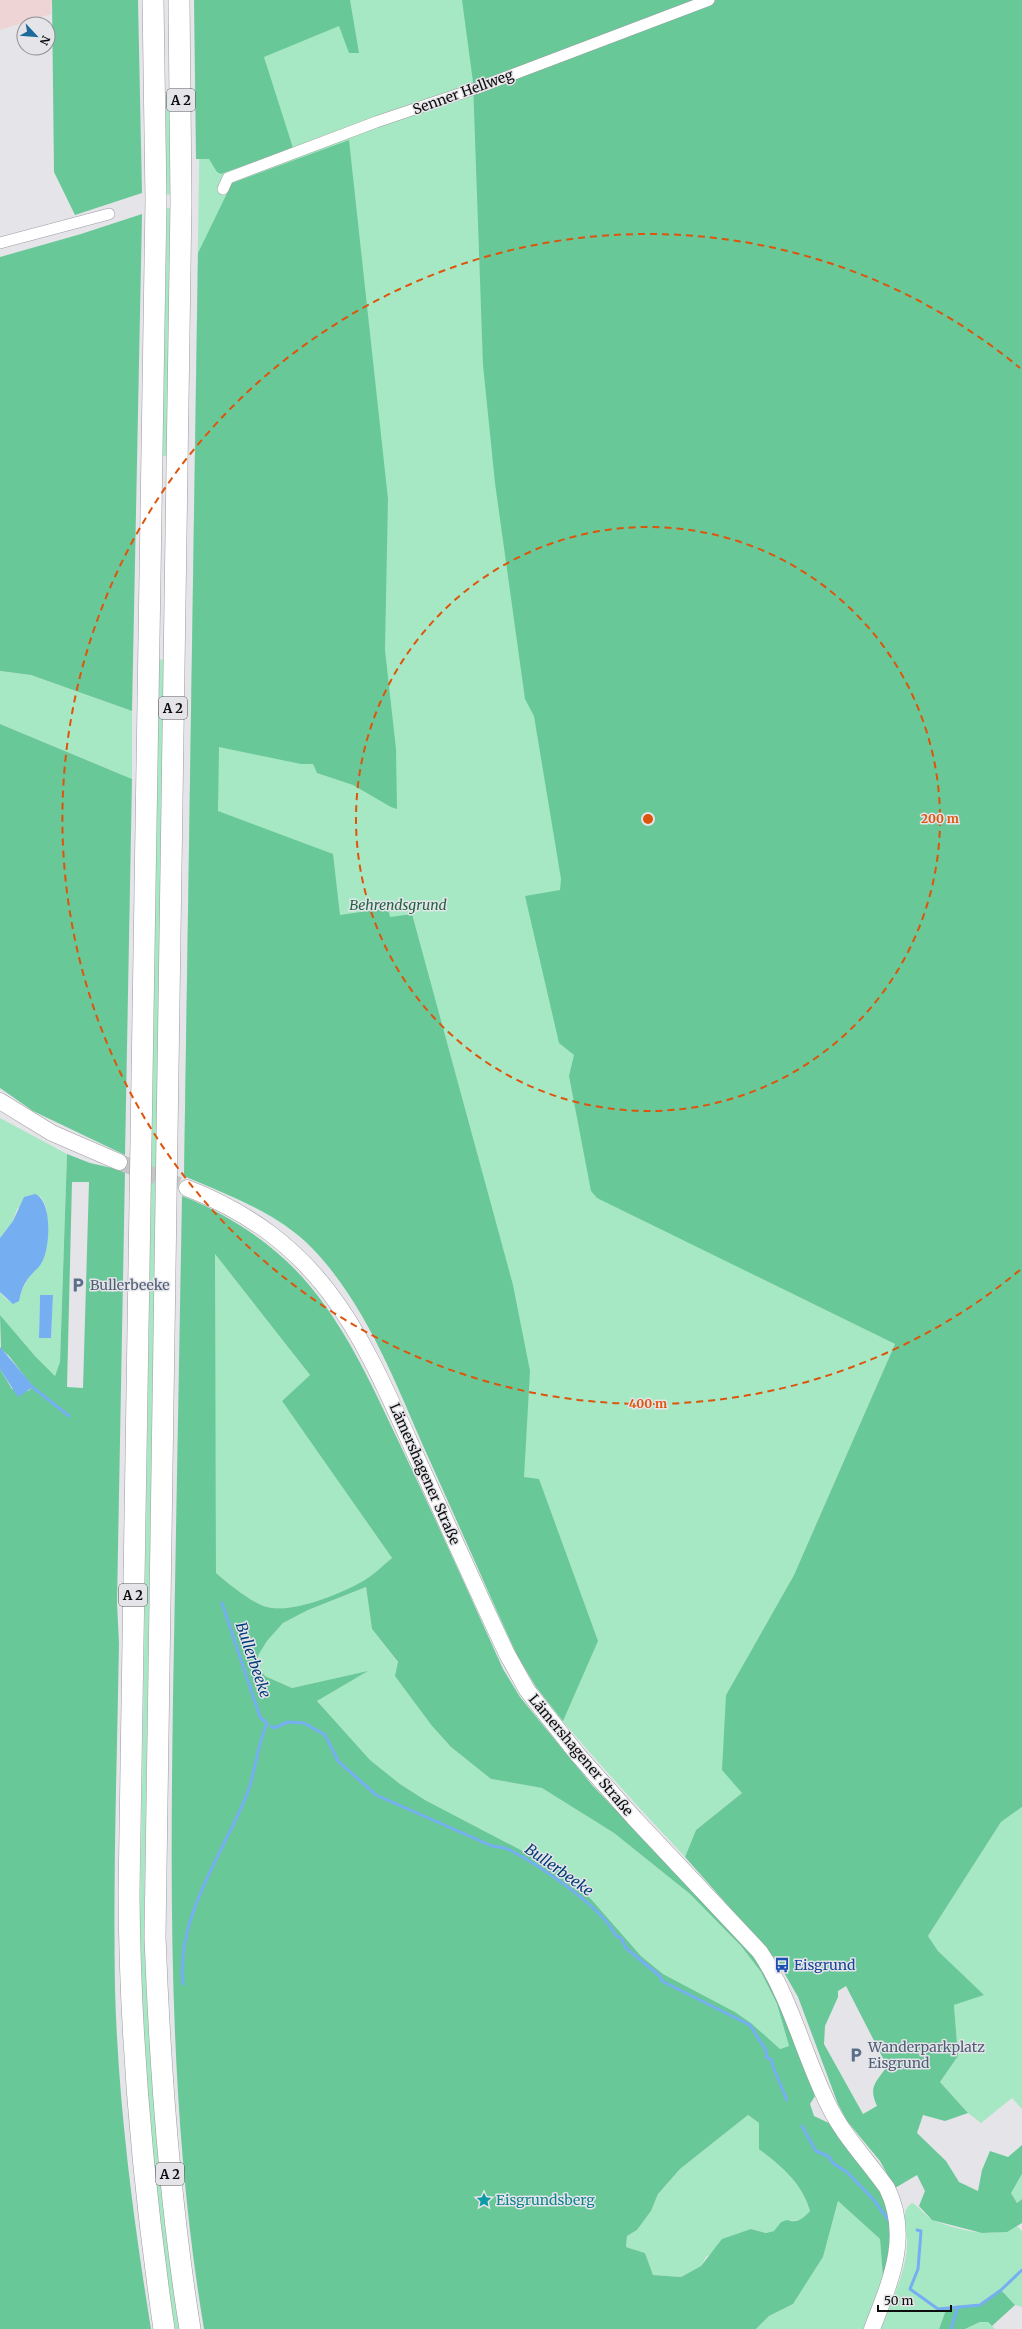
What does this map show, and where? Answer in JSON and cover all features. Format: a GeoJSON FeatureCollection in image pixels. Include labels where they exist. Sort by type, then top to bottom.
{"type":"FeatureCollection","features":[{"type":"Feature","properties":{"kind":"highway","name":"A 2"},"geometry":{"type":"LineString","coordinates":[[154,0],[156,200],[130,1826],[132,2020],[142,2154],[164,2329]]}},
{"type":"Feature","properties":{"kind":"highway","name":"A 2"},"geometry":{"type":"LineString","coordinates":[[179,0],[181,201],[155,1821],[156,1989],[167,2149],[181,2273],[190,2329]]}},
{"type":"Feature","properties":{"kind":"main road"},"geometry":{"type":"LineString","coordinates":[[0,1101],[52,1133],[120,1162]]}},
{"type":"Feature","properties":{"kind":"main road","name":"Lämershagener Straße"},"geometry":{"type":"LineString","coordinates":[[187,1188],[230,1208],[274,1236],[303,1262],[336,1299],[356,1331],[389,1394],[506,1654],[527,1690],[587,1766],[760,1952],[770,1966],[790,2007],[816,2079],[828,2106],[887,2188],[894,2202],[899,2233],[897,2262],[872,2329]]}},
{"type":"Feature","properties":{"kind":"street","name":"Senner Hellweg"},"geometry":{"type":"LineString","coordinates":[[223,189],[228,178],[266,162],[376,122],[443,100],[709,0]]}},
{"type":"Feature","properties":{"kind":"street"},"geometry":{"type":"LineString","coordinates":[[0,243],[109,214]]}},
{"type":"Feature","properties":{"kind":"shaded area"},"geometry":{"type":"Polygon","coordinates":[[[0,0],[52,0],[51,14],[45,16],[16,16],[16,25],[0,30],[0,0]]]}},
{"type":"Feature","properties":{"kind":"green space"},"geometry":{"type":"Polygon","coordinates":[[[52,0],[138,0],[142,193],[75,215],[54,172],[53,56],[56,56],[56,16],[52,16],[52,0]]]}},
{"type":"Feature","properties":{"kind":"green space"},"geometry":{"type":"Polygon","coordinates":[[[194,0],[350,0],[359,53],[349,53],[339,26],[264,57],[293,148],[221,174],[217,172],[209,159],[196,159],[194,0]]]}},
{"type":"Feature","properties":{"kind":"green space","name":"Behrendsgrund"},"geometry":{"type":"Polygon","coordinates":[[[199,0],[507,0],[735,1265],[895,1344],[794,1575],[726,1695],[742,1793],[696,1830],[685,1857],[571,1731],[542,1695],[525,1670],[502,1625],[461,1528],[386,1360],[360,1311],[345,1288],[312,1248],[283,1225],[251,1206],[184,1176],[201,39],[199,0]]]}},
{"type":"Feature","properties":{"kind":"green space"},"geometry":{"type":"Polygon","coordinates":[[[462,0],[1022,0],[1022,1807],[1001,1822],[928,1936],[938,1951],[984,1995],[954,2005],[958,2056],[940,2082],[968,2113],[945,2121],[923,2115],[917,2133],[946,2161],[959,2182],[978,2191],[982,2170],[990,2151],[1008,2157],[1022,2145],[1022,2174],[1011,2193],[1017,2203],[1022,2199],[1022,2223],[1007,2232],[982,2233],[932,2220],[919,2206],[925,2191],[917,2175],[895,2188],[880,2161],[847,2121],[838,2104],[798,1997],[778,1962],[685,1857],[696,1830],[742,1793],[722,1770],[726,1695],[794,1575],[895,1344],[597,1198],[591,1191],[569,1076],[574,1055],[559,1043],[525,896],[560,890],[561,879],[534,716],[525,699],[495,483],[483,365],[473,82],[462,0]],[[846,1986],[838,1991],[838,1997],[825,2026],[824,2044],[863,2114],[877,2106],[873,2094],[874,2085],[887,2066],[846,1986]]]}},
{"type":"Feature","properties":{"kind":"green space"},"geometry":{"type":"Polygon","coordinates":[[[171,94],[171,195],[166,194],[166,95],[171,94]]]}},
{"type":"Feature","properties":{"kind":"green space"},"geometry":{"type":"Polygon","coordinates":[[[349,140],[388,499],[385,650],[396,749],[397,809],[353,785],[317,773],[313,764],[301,764],[219,747],[218,811],[333,854],[340,915],[388,908],[390,917],[412,914],[513,1285],[530,1371],[524,1477],[539,1479],[598,1641],[563,1721],[536,1687],[517,1655],[393,1377],[366,1323],[333,1272],[300,1236],[285,1225],[252,1206],[184,1176],[198,253],[232,183],[349,140]]]}},
{"type":"Feature","properties":{"kind":"green space"},"geometry":{"type":"Polygon","coordinates":[[[167,208],[171,208],[168,456],[162,456],[167,208]]]}},
{"type":"Feature","properties":{"kind":"green space"},"geometry":{"type":"Polygon","coordinates":[[[142,214],[132,711],[31,675],[0,671],[0,257],[81,234],[142,214]]]}},
{"type":"Feature","properties":{"kind":"green space"},"geometry":{"type":"Polygon","coordinates":[[[164,659],[144,1930],[156,2130],[166,2230],[180,2329],[175,2329],[154,2177],[143,2023],[140,1921],[159,660],[164,659]]]}},
{"type":"Feature","properties":{"kind":"green space"},"geometry":{"type":"Polygon","coordinates":[[[0,671],[31,675],[132,711],[132,779],[0,724],[0,671]]]}},
{"type":"Feature","properties":{"kind":"green space"},"geometry":{"type":"Polygon","coordinates":[[[0,724],[132,779],[125,1155],[33,1111],[0,1088],[0,724]]]}},
{"type":"Feature","properties":{"kind":"green space"},"geometry":{"type":"Polygon","coordinates":[[[0,1118],[67,1154],[60,1362],[55,1376],[35,1356],[0,1315],[0,1292],[7,1300],[18,1301],[39,1255],[47,1223],[45,1204],[40,1196],[17,1209],[13,1221],[0,1238],[0,1118]],[[40,1295],[39,1338],[51,1338],[53,1295],[40,1295]]]}},
{"type":"Feature","properties":{"kind":"green space"},"geometry":{"type":"Polygon","coordinates":[[[67,1154],[90,1163],[125,1171],[117,1603],[119,1644],[115,1860],[115,1989],[119,2074],[127,2160],[151,2329],[0,2329],[0,1369],[12,1389],[28,1391],[33,1387],[9,1356],[1,1349],[0,1315],[35,1356],[55,1376],[60,1362],[67,1154]],[[72,1182],[67,1387],[83,1388],[89,1182],[72,1182]]]}},
{"type":"Feature","properties":{"kind":"green space"},"geometry":{"type":"Polygon","coordinates":[[[182,1196],[231,1220],[277,1252],[303,1278],[318,1296],[344,1334],[376,1395],[437,1523],[503,1669],[520,1697],[592,1785],[755,1956],[773,1983],[815,2096],[810,2104],[814,2116],[833,2125],[882,2192],[893,2232],[883,2278],[880,2239],[838,2201],[823,2257],[793,2304],[769,2316],[756,2329],[204,2329],[192,2251],[184,2172],[174,2014],[172,1935],[173,1698],[182,1196]],[[215,1254],[216,1573],[244,1595],[261,1605],[272,1608],[299,1606],[341,1592],[367,1579],[392,1558],[282,1401],[310,1375],[215,1254]],[[366,1587],[308,1610],[283,1623],[267,1641],[259,1654],[256,1663],[265,1676],[292,1688],[368,1671],[317,1701],[370,1760],[400,1784],[425,1800],[561,1871],[591,1899],[641,1956],[663,1974],[735,2012],[751,2023],[780,2049],[789,2046],[777,2004],[761,1972],[741,1946],[690,1894],[614,1833],[542,1788],[491,1779],[451,1747],[432,1726],[395,1676],[398,1662],[372,1629],[366,1587]],[[748,2115],[680,2169],[658,2194],[651,2211],[637,2230],[627,2236],[626,2247],[645,2253],[653,2275],[681,2277],[701,2266],[722,2239],[751,2229],[766,2233],[774,2231],[781,2222],[787,2220],[797,2221],[803,2218],[810,2211],[802,2192],[790,2176],[776,2162],[759,2149],[759,2123],[748,2115]]]}},
{"type":"Feature","properties":{"kind":"green space"},"geometry":{"type":"Polygon","coordinates":[[[214,1253],[310,1375],[282,1401],[392,1558],[367,1579],[341,1592],[299,1606],[272,1608],[261,1605],[244,1595],[216,1573],[214,1253]]]}},
{"type":"Feature","properties":{"kind":"green space"},"geometry":{"type":"Polygon","coordinates":[[[366,1587],[372,1629],[398,1663],[396,1676],[432,1726],[451,1747],[491,1779],[542,1788],[614,1833],[690,1894],[741,1946],[761,1972],[777,2004],[789,2046],[780,2049],[751,2023],[735,2012],[663,1974],[641,1956],[591,1899],[561,1871],[425,1800],[400,1784],[370,1760],[317,1701],[366,1672],[292,1688],[265,1676],[256,1663],[259,1654],[267,1641],[283,1623],[308,1610],[366,1587]]]}},
{"type":"Feature","properties":{"kind":"green space"},"geometry":{"type":"Polygon","coordinates":[[[1022,1807],[1022,2109],[1012,2098],[981,2123],[968,2113],[940,2082],[958,2056],[954,2005],[983,1995],[938,1951],[928,1936],[1001,1822],[1022,1807]]]}},
{"type":"Feature","properties":{"kind":"green space"},"geometry":{"type":"Polygon","coordinates":[[[748,2115],[759,2123],[760,2149],[790,2176],[802,2192],[810,2211],[801,2220],[781,2222],[774,2231],[766,2233],[751,2229],[706,2257],[701,2266],[681,2277],[653,2275],[645,2253],[626,2247],[627,2236],[637,2230],[651,2211],[658,2194],[680,2169],[748,2115]]]}},
{"type":"Feature","properties":{"kind":"green space"},"geometry":{"type":"Polygon","coordinates":[[[1022,2174],[1022,2199],[1017,2203],[1011,2193],[1022,2174]]]}},
{"type":"Feature","properties":{"kind":"green space"},"geometry":{"type":"Polygon","coordinates":[[[838,2201],[880,2239],[883,2278],[863,2329],[756,2329],[769,2316],[793,2304],[823,2257],[838,2201]]]}},
{"type":"Feature","properties":{"kind":"green space"},"geometry":{"type":"Polygon","coordinates":[[[912,2203],[933,2220],[964,2230],[986,2233],[1008,2230],[1017,2226],[1022,2231],[1022,2307],[1015,2305],[1001,2290],[980,2305],[947,2307],[939,2329],[880,2329],[904,2267],[907,2246],[905,2211],[912,2203]]]}},
{"type":"Feature","properties":{"kind":"green space"},"geometry":{"type":"Polygon","coordinates":[[[1001,2290],[1015,2305],[992,2326],[988,2322],[980,2322],[965,2329],[939,2329],[947,2307],[980,2305],[1001,2290]]]}},
{"type":"Feature","properties":{"kind":"green space"},"geometry":{"type":"Polygon","coordinates":[[[980,2322],[988,2322],[995,2329],[965,2329],[980,2322]]]}},
{"type":"Feature","properties":{"kind":"water"},"geometry":{"type":"Polygon","coordinates":[[[35,1194],[41,1198],[45,1206],[48,1225],[47,1246],[41,1264],[25,1283],[19,1301],[13,1304],[0,1292],[0,1238],[13,1221],[24,1197],[35,1194]]]}},
{"type":"Feature","properties":{"kind":"water"},"geometry":{"type":"Polygon","coordinates":[[[40,1295],[53,1295],[51,1338],[39,1338],[40,1295]]]}},
{"type":"Feature","properties":{"kind":"water"},"geometry":{"type":"Polygon","coordinates":[[[0,1347],[33,1387],[18,1397],[0,1369],[0,1347]]]}},
{"type":"Feature","properties":{"kind":"waterway","name":"Bullerbeeke"},"geometry":{"type":"LineString","coordinates":[[31,1386],[69,1416]]}},
{"type":"Feature","properties":{"kind":"waterway"},"geometry":{"type":"LineString","coordinates":[[183,1984],[183,1960],[186,1936],[193,1912],[202,1888],[249,1790],[260,1742],[267,1723],[260,1717],[222,1603]]}},
{"type":"Feature","properties":{"kind":"waterway","name":"Bullerbeeke"},"geometry":{"type":"LineString","coordinates":[[271,1726],[274,1728],[288,1722],[304,1723],[325,1735],[338,1761],[376,1795],[492,1846],[508,1849],[552,1876],[598,1912],[615,1935],[621,1938],[626,1948],[660,1976],[662,1981],[750,2025],[767,2052],[766,2057],[772,2060],[773,2067],[787,2100]]}},
{"type":"Feature","properties":{"kind":"waterway","name":"Bullerbeeke"},"geometry":{"type":"LineString","coordinates":[[802,2126],[816,2151],[828,2156],[834,2164],[847,2172],[873,2199],[890,2222]]}},
{"type":"Feature","properties":{"kind":"waterway","name":"Bullerbeeke"},"geometry":{"type":"LineString","coordinates":[[917,2230],[921,2231],[918,2269],[910,2289],[938,2309],[980,2305],[1001,2290],[1022,2270]]}},
{"type":"Feature","properties":{"kind":"waterway","name":"Bullerbeeke"},"geometry":{"type":"LineString","coordinates":[[951,2329],[958,2307]]}},
{"type":"Feature","properties":{"kind":"tunnel"},"geometry":{"type":"LineString","coordinates":[[119,1162],[187,1188]]}},
{"type":"Feature","properties":{"kind":"place","name":"Bullerbeeke"},"geometry":{"type":"Point","coordinates":[78,1285]}},
{"type":"Feature","properties":{"kind":"place","name":"Eisgrund"},"geometry":{"type":"Point","coordinates":[782,1965]}},
{"type":"Feature","properties":{"kind":"place","name":"Wanderparkplatz Eisgrund"},"geometry":{"type":"Point","coordinates":[856,2055]}},
{"type":"Feature","properties":{"kind":"place","name":"Eisgrundsberg"},"geometry":{"type":"Point","coordinates":[484,2200]}}]}
